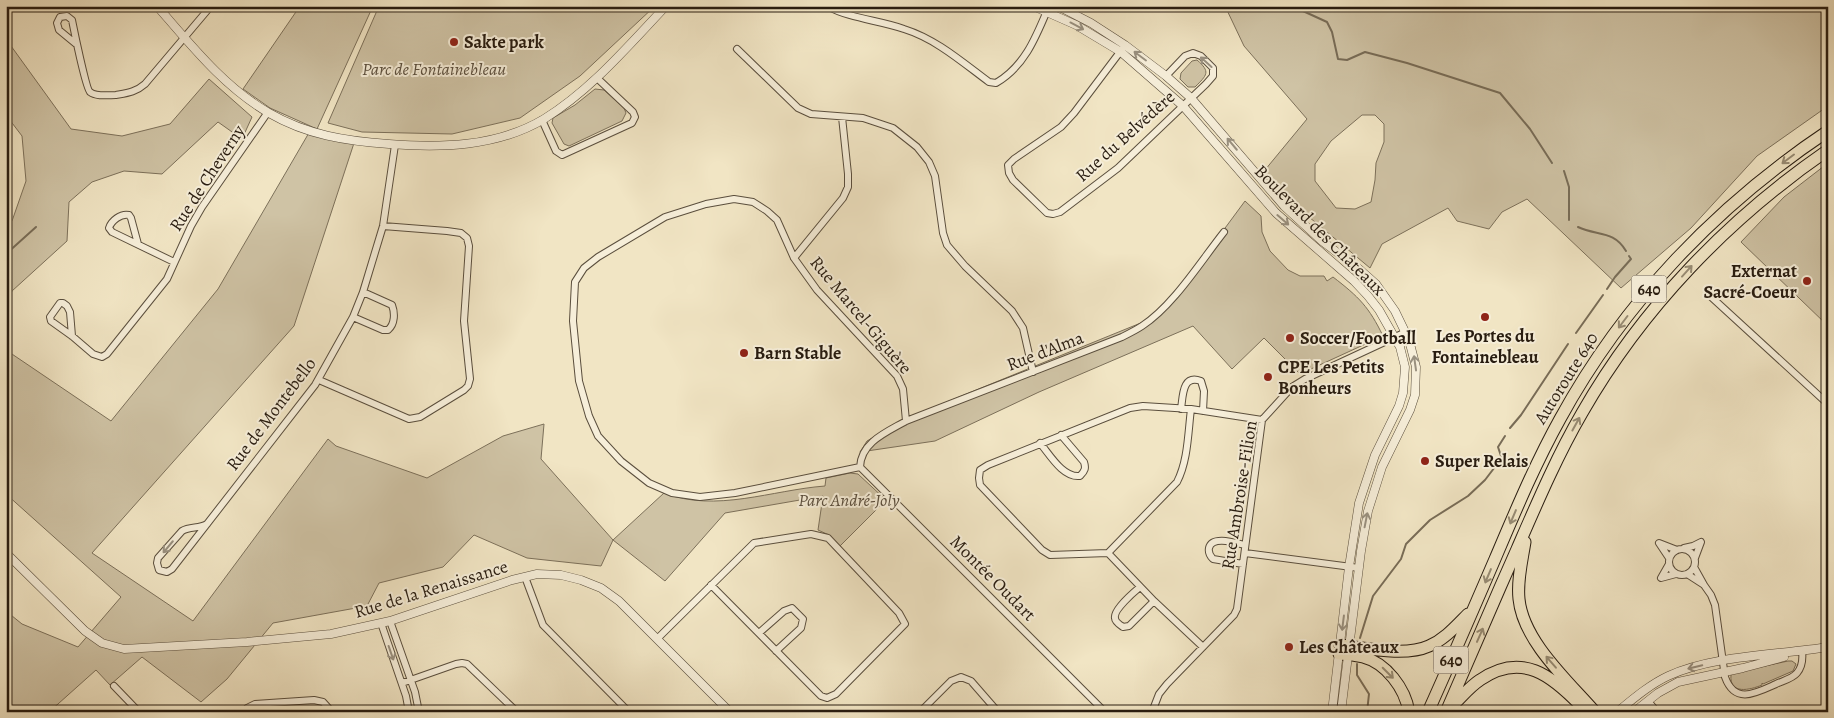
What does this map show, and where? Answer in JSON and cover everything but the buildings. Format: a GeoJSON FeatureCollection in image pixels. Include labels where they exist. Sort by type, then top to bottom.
{"type":"FeatureCollection","features":[{"type":"Feature","properties":{"kind":"highway","name":"Autoroute 640"},"geometry":{"type":"LineString","coordinates":[[1428,712],[1524,492],[1553,432],[1589,370],[1618,328],[1663,273],[1709,225],[1770,173],[1828,131]]}},
{"type":"Feature","properties":{"kind":"highway","name":"Autoroute 640"},"geometry":{"type":"LineString","coordinates":[[1446,712],[1559,456],[1583,412],[1620,354],[1646,319],[1723,234],[1783,182],[1828,150]]}},
{"type":"Feature","properties":{"kind":"highway"},"geometry":{"type":"LineString","coordinates":[[1528,525],[1519,587],[1524,620],[1537,645],[1595,712]]}},
{"type":"Feature","properties":{"kind":"highway"},"geometry":{"type":"LineString","coordinates":[[1344,650],[1400,651],[1420,649],[1447,635],[1474,608]]}},
{"type":"Feature","properties":{"kind":"highway"},"geometry":{"type":"LineString","coordinates":[[1344,650],[1368,659],[1388,672],[1402,691],[1409,712]]}},
{"type":"Feature","properties":{"kind":"highway"},"geometry":{"type":"LineString","coordinates":[[1446,712],[1479,680],[1494,672],[1509,668],[1526,668],[1543,673],[1560,684],[1586,712]]}},
{"type":"Feature","properties":{"kind":"highway"},"geometry":{"type":"LineString","coordinates":[[1570,696],[1575,712]]}},
{"type":"Feature","properties":{"kind":"street"},"geometry":{"type":"LineString","coordinates":[[157,6],[228,84],[268,112],[294,126],[314,133],[342,139],[429,147],[469,144],[510,134],[542,120],[569,102],[597,78],[666,6]]}},
{"type":"Feature","properties":{"kind":"street"},"geometry":{"type":"LineString","coordinates":[[76,44],[88,91],[96,95],[115,95],[130,92],[141,87],[211,6]]}},
{"type":"Feature","properties":{"kind":"street"},"geometry":{"type":"LineString","coordinates":[[827,6],[839,13],[904,28],[921,35],[936,43],[989,82],[996,84],[1020,64],[1033,44],[1048,9]]}},
{"type":"Feature","properties":{"kind":"street","name":"Boulevard des Châteaux"},"geometry":{"type":"LineString","coordinates":[[1033,6],[1048,9],[1120,52],[1183,106],[1276,213],[1354,281],[1368,296],[1395,337],[1405,367],[1403,393],[1399,406],[1375,455],[1357,512],[1349,567],[1341,712]]}},
{"type":"Feature","properties":{"kind":"street","name":"Boulevard des Châteaux"},"geometry":{"type":"LineString","coordinates":[[1058,6],[1125,45],[1166,76],[1191,98],[1284,206],[1322,241],[1376,284],[1395,311],[1406,332],[1416,362],[1417,380],[1415,394],[1410,410],[1385,460],[1372,494],[1332,712]]}},
{"type":"Feature","properties":{"kind":"street","name":"Rue du Belvédère"},"geometry":{"type":"LineString","coordinates":[[1125,45],[1074,113],[1061,127],[1008,165],[1009,173],[1013,180],[1047,213],[1060,212],[1118,168],[1191,98]]}},
{"type":"Feature","properties":{"kind":"street"},"geometry":{"type":"LineString","coordinates":[[738,49],[798,108],[810,114],[863,118],[893,128],[916,147],[929,162],[936,176],[943,233],[948,245],[965,266],[1012,312],[1023,328],[1033,372]]}},
{"type":"Feature","properties":{"kind":"street"},"geometry":{"type":"LineString","coordinates":[[1166,76],[1185,56],[1193,53],[1201,56],[1213,68],[1213,76],[1191,98]]}},
{"type":"Feature","properties":{"kind":"street"},"geometry":{"type":"LineString","coordinates":[[542,120],[556,151],[562,155],[632,123],[635,119],[633,112],[597,78]]}},
{"type":"Feature","properties":{"kind":"street","name":"Rue de Cheverny"},"geometry":{"type":"LineString","coordinates":[[72,336],[69,309],[63,303],[60,303],[51,314],[50,319],[96,356],[104,356],[165,282],[190,226],[268,112]]}},
{"type":"Feature","properties":{"kind":"street"},"geometry":{"type":"LineString","coordinates":[[794,258],[843,198],[848,186],[842,117]]}},
{"type":"Feature","properties":{"kind":"street","name":"Rue de Montebello"},"geometry":{"type":"LineString","coordinates":[[207,524],[199,528],[186,528],[182,530],[158,558],[159,570],[163,572],[170,571],[207,524],[319,380],[353,318],[363,292],[383,226],[395,145]]}},
{"type":"Feature","properties":{"kind":"street","name":"Rue Marcel-Giguère"},"geometry":{"type":"LineString","coordinates":[[860,466],[735,493],[700,497],[672,493],[649,483],[621,461],[598,436],[588,416],[579,381],[573,321],[575,282],[584,268],[598,257],[665,218],[706,204],[734,199],[753,202],[768,211],[776,220],[794,258],[817,290],[897,376],[903,389],[906,421]]}},
{"type":"Feature","properties":{"kind":"street"},"geometry":{"type":"LineString","coordinates":[[138,244],[129,215],[121,216],[110,224],[110,231],[174,262]]}},
{"type":"Feature","properties":{"kind":"street"},"geometry":{"type":"LineString","coordinates":[[319,380],[409,419],[420,417],[468,386],[470,379],[464,321],[469,246],[467,238],[461,233],[383,226]]}},
{"type":"Feature","properties":{"kind":"street","name":"Rue d'Alma"},"geometry":{"type":"LineString","coordinates":[[860,466],[860,458],[866,447],[906,421],[1122,337],[1142,326],[1171,299],[1224,232]]}},
{"type":"Feature","properties":{"kind":"street"},"geometry":{"type":"LineString","coordinates":[[353,318],[383,330],[388,330],[392,325],[392,305],[363,292]]}},
{"type":"Feature","properties":{"kind":"street"},"geometry":{"type":"LineString","coordinates":[[1708,294],[1828,404]]}},
{"type":"Feature","properties":{"kind":"street","name":"Rue Ambroise-Filion"},"geometry":{"type":"LineString","coordinates":[[1152,712],[1159,694],[1234,615],[1239,600],[1262,420],[1292,387],[1305,379],[1406,332]]}},
{"type":"Feature","properties":{"kind":"street"},"geometry":{"type":"LineString","coordinates":[[1181,409],[1184,386],[1190,380],[1196,379],[1201,381],[1203,385],[1203,411]]}},
{"type":"Feature","properties":{"kind":"street"},"geometry":{"type":"LineString","coordinates":[[1191,410],[1184,464],[1177,482],[1108,554],[1050,555],[1042,550],[980,485],[980,470],[988,465],[1130,408],[1143,406],[1181,409],[1203,411],[1262,420]]}},
{"type":"Feature","properties":{"kind":"street"},"geometry":{"type":"LineString","coordinates":[[1040,443],[1066,474],[1073,477],[1080,476],[1084,472],[1084,462],[1061,435]]}},
{"type":"Feature","properties":{"kind":"street","name":"Montée Oudart"},"geometry":{"type":"LineString","coordinates":[[860,466],[1105,712]]}},
{"type":"Feature","properties":{"kind":"street"},"geometry":{"type":"LineString","coordinates":[[658,638],[710,585],[754,543],[812,534],[828,538],[899,614],[905,624],[836,694],[827,698],[821,696],[710,585]]}},
{"type":"Feature","properties":{"kind":"street"},"geometry":{"type":"LineString","coordinates":[[1243,564],[1213,559],[1208,552],[1212,542],[1218,540],[1245,545]]}},
{"type":"Feature","properties":{"kind":"street"},"geometry":{"type":"LineString","coordinates":[[1704,585],[1687,574],[1676,574],[1662,578],[1673,552],[1701,542],[1694,567],[1711,596],[1724,672],[1731,688],[1737,693],[1745,695],[1756,692],[1792,677],[1799,670],[1803,658],[1802,651]]}},
{"type":"Feature","properties":{"kind":"street"},"geometry":{"type":"LineString","coordinates":[[1676,574],[1670,568],[1669,561],[1659,543],[1690,551],[1695,558]]}},
{"type":"Feature","properties":{"kind":"street","name":"Rue de la Renaissance"},"geometry":{"type":"LineString","coordinates":[[6,553],[85,632],[102,643],[121,649],[159,648],[331,634],[390,621],[536,574],[561,575],[592,584],[606,591],[619,601],[730,712]]}},
{"type":"Feature","properties":{"kind":"street"},"geometry":{"type":"LineString","coordinates":[[1245,553],[1359,568]]}},
{"type":"Feature","properties":{"kind":"street"},"geometry":{"type":"LineString","coordinates":[[1108,554],[1203,647]]}},
{"type":"Feature","properties":{"kind":"street"},"geometry":{"type":"LineString","coordinates":[[1687,574],[1694,567]]}},
{"type":"Feature","properties":{"kind":"street"},"geometry":{"type":"LineString","coordinates":[[526,577],[543,625],[629,712]]}},
{"type":"Feature","properties":{"kind":"street"},"geometry":{"type":"LineString","coordinates":[[1140,587],[1116,612],[1115,618],[1118,623],[1123,627],[1129,626],[1154,601]]}},
{"type":"Feature","properties":{"kind":"street"},"geometry":{"type":"LineString","coordinates":[[759,633],[784,611],[792,608],[803,619],[802,628],[776,650]]}},
{"type":"Feature","properties":{"kind":"street"},"geometry":{"type":"LineString","coordinates":[[390,621],[419,712]]}},
{"type":"Feature","properties":{"kind":"street"},"geometry":{"type":"LineString","coordinates":[[381,623],[410,712]]}},
{"type":"Feature","properties":{"kind":"street"},"geometry":{"type":"LineString","coordinates":[[1618,712],[1642,692],[1668,676],[1696,667],[1760,655],[1828,647]]}},
{"type":"Feature","properties":{"kind":"street"},"geometry":{"type":"LineString","coordinates":[[1634,712],[1664,689],[1678,682],[1743,668],[1802,651]]}},
{"type":"Feature","properties":{"kind":"street"},"geometry":{"type":"LineString","coordinates":[[402,683],[456,664],[468,664],[517,712]]}},
{"type":"Feature","properties":{"kind":"street"},"geometry":{"type":"LineString","coordinates":[[920,712],[951,681],[961,678],[971,681],[998,712]]}},
{"type":"Feature","properties":{"kind":"street"},"geometry":{"type":"LineString","coordinates":[[114,686],[139,712]]}},
{"type":"Feature","properties":{"kind":"street"},"geometry":{"type":"LineString","coordinates":[[245,712],[247,708],[255,704],[314,700],[324,702],[332,712]]}},
{"type":"Feature","properties":{"kind":"street"},"geometry":{"type":"LineString","coordinates":[[1648,701],[1657,712]]}},
{"type":"Feature","properties":{"kind":"green space"},"geometry":{"type":"Polygon","coordinates":[[[300,6],[373,6],[317,129],[270,108],[243,89],[300,6]]]}},
{"type":"Feature","properties":{"kind":"green space","name":"Parc de Fontainebleau"},"geometry":{"type":"Polygon","coordinates":[[[379,6],[655,6],[580,76],[520,118],[452,134],[362,132],[328,123],[379,6]]]}},
{"type":"Feature","properties":{"kind":"green space"},"geometry":{"type":"Polygon","coordinates":[[[1225,6],[1828,6],[1828,106],[1757,156],[1691,228],[1621,288],[1527,199],[1502,212],[1489,229],[1457,221],[1448,208],[1382,244],[1370,268],[1260,176],[1307,119],[1244,46],[1225,6]],[[1362,115],[1331,141],[1315,164],[1315,181],[1336,208],[1355,209],[1371,202],[1376,163],[1384,142],[1384,124],[1375,115],[1362,115]]]}},
{"type":"Feature","properties":{"kind":"green space"},"geometry":{"type":"Polygon","coordinates":[[[6,39],[71,129],[122,136],[170,124],[209,79],[252,117],[242,139],[218,122],[162,174],[124,171],[92,182],[69,202],[67,241],[12,291],[6,308],[6,225],[12,221],[26,181],[22,136],[6,115],[6,39]]]}},
{"type":"Feature","properties":{"kind":"green space"},"geometry":{"type":"Polygon","coordinates":[[[1197,60],[1206,71],[1206,74],[1195,87],[1188,87],[1180,79],[1181,73],[1192,61],[1197,60]]]}},
{"type":"Feature","properties":{"kind":"green space"},"geometry":{"type":"Polygon","coordinates":[[[595,89],[604,90],[624,108],[626,113],[622,121],[569,146],[564,144],[552,123],[553,118],[575,105],[595,89]]]}},
{"type":"Feature","properties":{"kind":"green space"},"geometry":{"type":"Polygon","coordinates":[[[310,131],[355,140],[294,326],[92,553],[193,621],[328,439],[336,446],[427,478],[503,436],[544,424],[541,459],[613,540],[601,566],[527,558],[474,535],[443,567],[379,583],[367,606],[273,623],[227,679],[201,702],[142,657],[110,685],[96,670],[49,712],[6,712],[6,611],[22,624],[78,647],[121,597],[6,494],[6,350],[111,421],[218,289],[310,131]]]}},
{"type":"Feature","properties":{"kind":"green space","name":"Externat Sacré-Coeur"},"geometry":{"type":"Polygon","coordinates":[[[1828,163],[1828,326],[1741,242],[1784,197],[1828,163]]]}},
{"type":"Feature","properties":{"kind":"green space"},"geometry":{"type":"Polygon","coordinates":[[[1245,201],[1261,216],[1262,232],[1270,251],[1288,270],[1300,276],[1324,276],[1327,281],[1333,277],[1362,303],[1373,317],[1383,336],[1300,374],[1264,338],[1232,369],[1193,326],[1039,392],[935,441],[860,452],[867,441],[905,419],[1153,318],[1172,300],[1245,201]]]}},
{"type":"Feature","properties":{"kind":"green space","name":"Parc André-Joly"},"geometry":{"type":"Polygon","coordinates":[[[850,473],[858,474],[886,500],[840,546],[829,535],[818,530],[823,496],[725,513],[665,581],[613,540],[664,493],[684,499],[724,501],[825,486],[826,478],[850,473]]]}},
{"type":"Feature","properties":{"kind":"green space"},"geometry":{"type":"Polygon","coordinates":[[[1788,661],[1796,664],[1793,671],[1762,683],[1762,685],[1757,687],[1741,689],[1733,686],[1731,675],[1733,673],[1788,661]]]}},
{"type":"Feature","properties":{"kind":"waterway"},"geometry":{"type":"LineString","coordinates":[[1292,6],[1327,22],[1332,32],[1338,59],[1347,60],[1365,52],[1407,63],[1500,93],[1530,129],[1552,163]]}},
{"type":"Feature","properties":{"kind":"waterway"},"geometry":{"type":"LineString","coordinates":[[1564,171],[1569,187],[1569,220]]}},
{"type":"Feature","properties":{"kind":"waterway"},"geometry":{"type":"LineString","coordinates":[[6,254],[36,227]]}},
{"type":"Feature","properties":{"kind":"waterway"},"geometry":{"type":"LineString","coordinates":[[1578,227],[1605,234],[1621,244],[1626,251]]}},
{"type":"Feature","properties":{"kind":"waterway"},"geometry":{"type":"LineString","coordinates":[[1607,289],[1631,259],[1629,256]]}},
{"type":"Feature","properties":{"kind":"waterway"},"geometry":{"type":"LineString","coordinates":[[1576,333],[1603,295]]}},
{"type":"Feature","properties":{"kind":"waterway"},"geometry":{"type":"LineString","coordinates":[[1510,428],[1521,415],[1568,344]]}},
{"type":"Feature","properties":{"kind":"waterway"},"geometry":{"type":"LineString","coordinates":[[1360,638],[1373,596],[1401,559],[1406,544],[1430,520],[1468,496],[1485,480],[1501,459],[1498,447],[1505,436]]}},
{"type":"Feature","properties":{"kind":"waterway"},"geometry":{"type":"LineString","coordinates":[[1357,664],[1357,675],[1369,694],[1367,712]]}},
{"type":"Feature","properties":{"kind":"place","name":"Sakte park"},"geometry":{"type":"Point","coordinates":[454,42]}},
{"type":"Feature","properties":{"kind":"place","name":"Externat Sacré-Coeur"},"geometry":{"type":"Point","coordinates":[1807,281]}},
{"type":"Feature","properties":{"kind":"place","name":"Les Portes du Fontainebleau"},"geometry":{"type":"Point","coordinates":[1485,317]}},
{"type":"Feature","properties":{"kind":"place","name":"Soccer/Football"},"geometry":{"type":"Point","coordinates":[1290,338]}},
{"type":"Feature","properties":{"kind":"place","name":"Barn Stable"},"geometry":{"type":"Point","coordinates":[744,353]}},
{"type":"Feature","properties":{"kind":"place","name":"CPE Les Petits Bonheurs"},"geometry":{"type":"Point","coordinates":[1268,377]}},
{"type":"Feature","properties":{"kind":"place","name":"Super Relais"},"geometry":{"type":"Point","coordinates":[1425,461]}},
{"type":"Feature","properties":{"kind":"place","name":"Les Châteaux"},"geometry":{"type":"Point","coordinates":[1289,647]}}]}
